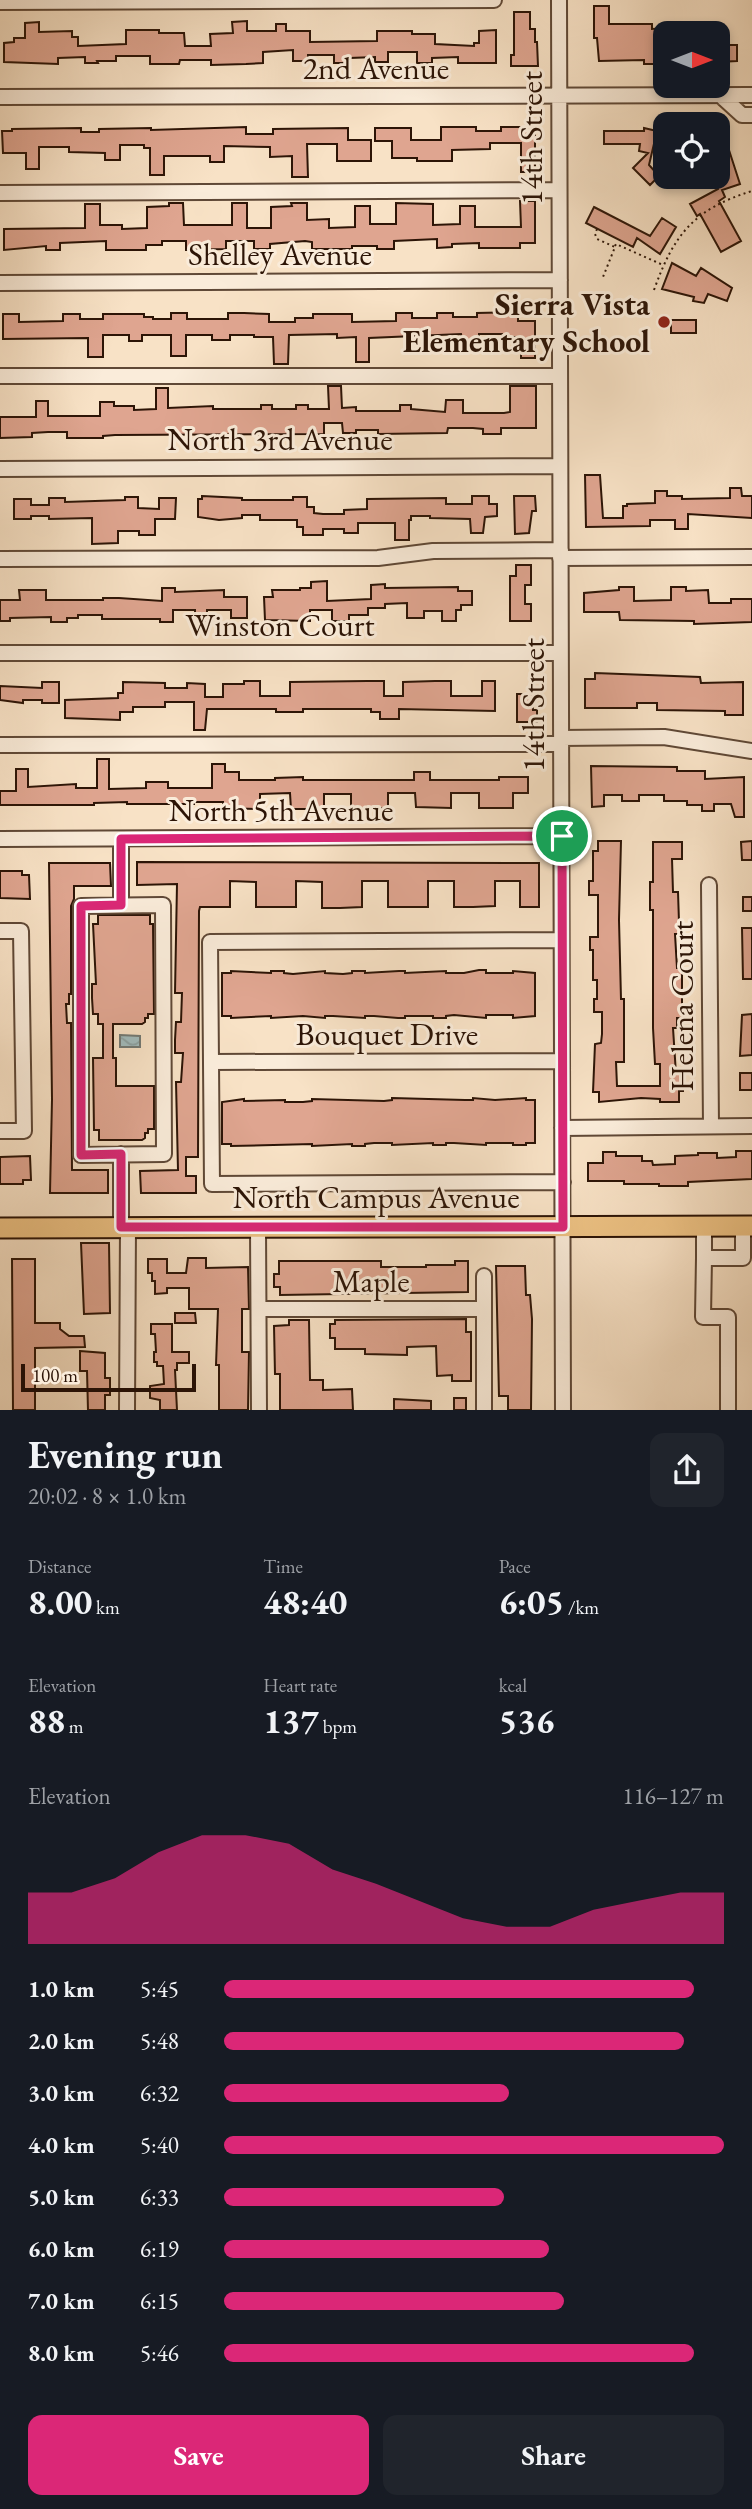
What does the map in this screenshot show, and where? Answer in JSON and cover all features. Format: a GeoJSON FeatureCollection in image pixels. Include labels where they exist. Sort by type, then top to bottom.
{"type":"FeatureCollection","features":[{"type":"Feature","properties":{"kind":"main road","name":"North Campus Avenue"},"geometry":{"type":"LineString","coordinates":[[0,1228],[747,1226]]}},
{"type":"Feature","properties":{"kind":"street"},"geometry":{"type":"LineString","coordinates":[[0,2],[494,0]]}},
{"type":"Feature","properties":{"kind":"street","name":"14th Street"},"geometry":{"type":"LineString","coordinates":[[559,0],[563,1410]]}},
{"type":"Feature","properties":{"kind":"street","name":"2nd Avenue"},"geometry":{"type":"LineString","coordinates":[[0,97],[653,95]]}},
{"type":"Feature","properties":{"kind":"street","name":"2nd Avenue"},"geometry":{"type":"LineString","coordinates":[[730,95],[752,95]]}},
{"type":"Feature","properties":{"kind":"street"},"geometry":{"type":"LineString","coordinates":[[723,98],[742,115],[752,115]]}},
{"type":"Feature","properties":{"kind":"street"},"geometry":{"type":"LineString","coordinates":[[0,192],[559,190]]}},
{"type":"Feature","properties":{"kind":"street","name":"Shelley Avenue"},"geometry":{"type":"LineString","coordinates":[[0,283],[560,280]]}},
{"type":"Feature","properties":{"kind":"street"},"geometry":{"type":"LineString","coordinates":[[0,376],[560,376]]}},
{"type":"Feature","properties":{"kind":"street","name":"North 3rd Avenue"},"geometry":{"type":"LineString","coordinates":[[0,469],[560,466]]}},
{"type":"Feature","properties":{"kind":"street"},"geometry":{"type":"LineString","coordinates":[[0,559],[379,558],[433,551],[752,558]]}},
{"type":"Feature","properties":{"kind":"street","name":"Winston Court"},"geometry":{"type":"LineString","coordinates":[[0,653],[560,653]]}},
{"type":"Feature","properties":{"kind":"street"},"geometry":{"type":"LineString","coordinates":[[0,745],[561,741],[664,737],[752,751]]}},
{"type":"Feature","properties":{"kind":"street","name":"North 5th Avenue"},"geometry":{"type":"LineString","coordinates":[[0,839],[562,836]]}},
{"type":"Feature","properties":{"kind":"street"},"geometry":{"type":"LineString","coordinates":[[121,839],[121,905]]}},
{"type":"Feature","properties":{"kind":"street","name":"Helena Court"},"geometry":{"type":"LineString","coordinates":[[709,885],[710,1126]]}},
{"type":"Feature","properties":{"kind":"street"},"geometry":{"type":"LineString","coordinates":[[121,905],[163,905],[164,1154],[81,1155],[81,906],[121,905]]}},
{"type":"Feature","properties":{"kind":"street"},"geometry":{"type":"LineString","coordinates":[[0,931],[21,931],[23,1131],[0,1131]]}},
{"type":"Feature","properties":{"kind":"street"},"geometry":{"type":"LineString","coordinates":[[561,940],[211,942],[212,1184],[563,1182]]}},
{"type":"Feature","properties":{"kind":"street","name":"Bouquet Drive"},"geometry":{"type":"LineString","coordinates":[[212,1062],[562,1061]]}},
{"type":"Feature","properties":{"kind":"street"},"geometry":{"type":"LineString","coordinates":[[562,1128],[752,1126]]}},
{"type":"Feature","properties":{"kind":"street"},"geometry":{"type":"LineString","coordinates":[[121,1154],[125,1227],[127,1410]]}},
{"type":"Feature","properties":{"kind":"street"},"geometry":{"type":"LineString","coordinates":[[704,1226],[703,1317],[728,1317],[728,1410]]}},
{"type":"Feature","properties":{"kind":"street"},"geometry":{"type":"LineString","coordinates":[[704,1258],[743,1258],[747,1226]]}},
{"type":"Feature","properties":{"kind":"street"},"geometry":{"type":"LineString","coordinates":[[258,1227],[259,1410]]}},
{"type":"Feature","properties":{"kind":"street"},"geometry":{"type":"LineString","coordinates":[[484,1276],[484,1410]]}},
{"type":"Feature","properties":{"kind":"street","name":"Maple"},"geometry":{"type":"LineString","coordinates":[[259,1309],[484,1309]]}},
{"type":"Feature","properties":{"kind":"path"},"geometry":{"type":"LineString","coordinates":[[654,290],[663,265],[679,237],[696,219],[727,200],[752,191]]}},
{"type":"Feature","properties":{"kind":"path"},"geometry":{"type":"LineString","coordinates":[[597,229],[597,239],[615,247]]}},
{"type":"Feature","properties":{"kind":"path"},"geometry":{"type":"LineString","coordinates":[[603,276],[616,244],[663,265]]}},
{"type":"Feature","properties":{"kind":"water"},"geometry":{"type":"Polygon","coordinates":[[[120,1035],[140,1036],[140,1047],[120,1047],[120,1035]]]}},
{"type":"Feature","properties":{"kind":"building"},"geometry":{"type":"Polygon","coordinates":[[[594,6],[609,6],[609,24],[652,24],[653,64],[644,64],[644,60],[599,61],[597,38],[594,38],[594,6]]]}},
{"type":"Feature","properties":{"kind":"building"},"geometry":{"type":"Polygon","coordinates":[[[514,12],[530,12],[530,29],[535,29],[537,42],[538,66],[511,66],[511,55],[514,55],[514,12]]]}},
{"type":"Feature","properties":{"kind":"building"},"geometry":{"type":"Polygon","coordinates":[[[247,21],[247,31],[276,31],[276,24],[286,24],[286,31],[310,31],[310,42],[377,41],[377,31],[412,31],[412,34],[435,34],[435,44],[474,46],[474,43],[479,43],[479,31],[496,30],[496,63],[458,63],[458,57],[432,58],[432,63],[417,63],[417,52],[388,52],[388,62],[375,62],[375,57],[350,58],[350,63],[334,63],[334,55],[308,55],[308,61],[293,61],[293,50],[263,52],[263,63],[246,64],[211,65],[211,60],[180,60],[179,64],[150,64],[150,56],[116,56],[116,61],[97,61],[98,63],[85,63],[85,57],[58,58],[58,64],[4,62],[4,43],[14,42],[14,38],[25,38],[25,23],[39,22],[39,32],[72,31],[72,37],[78,37],[78,46],[126,44],[126,30],[159,30],[159,33],[184,33],[185,46],[211,46],[210,34],[233,33],[232,22],[247,21]]]}},
{"type":"Feature","properties":{"kind":"building"},"geometry":{"type":"Polygon","coordinates":[[[730,45],[737,45],[737,61],[730,61],[730,45]]]}},
{"type":"Feature","properties":{"kind":"building"},"geometry":{"type":"Polygon","coordinates":[[[246,127],[246,134],[273,134],[273,129],[348,128],[348,140],[371,140],[371,161],[337,161],[337,144],[307,144],[308,177],[292,177],[292,156],[270,157],[270,147],[224,146],[224,162],[210,162],[210,156],[164,156],[164,175],[150,175],[150,148],[144,148],[144,145],[120,145],[120,160],[105,160],[105,153],[69,152],[69,147],[39,147],[39,169],[26,169],[26,153],[3,153],[2,131],[12,129],[81,128],[81,132],[99,132],[99,129],[246,127]]]}},
{"type":"Feature","properties":{"kind":"building"},"geometry":{"type":"Polygon","coordinates":[[[441,127],[476,127],[476,131],[501,131],[501,127],[535,127],[535,172],[521,172],[521,143],[490,143],[490,149],[452,150],[452,161],[417,161],[417,158],[392,158],[392,141],[375,141],[375,128],[411,128],[411,140],[441,140],[441,127]]]}},
{"type":"Feature","properties":{"kind":"building"},"geometry":{"type":"Polygon","coordinates":[[[644,128],[653,130],[649,165],[653,169],[653,182],[650,185],[633,168],[648,153],[639,151],[640,144],[604,144],[604,131],[644,131],[644,128]]]}},
{"type":"Feature","properties":{"kind":"building"},"geometry":{"type":"Polygon","coordinates":[[[730,153],[740,184],[730,187],[730,153]]]}},
{"type":"Feature","properties":{"kind":"building"},"geometry":{"type":"Polygon","coordinates":[[[718,189],[725,189],[722,190],[725,197],[719,201],[741,241],[721,252],[700,214],[697,216],[690,204],[718,189]]]}},
{"type":"Feature","properties":{"kind":"building"},"geometry":{"type":"Polygon","coordinates":[[[520,201],[535,201],[535,243],[520,243],[520,248],[479,248],[479,243],[452,244],[452,247],[437,248],[437,239],[394,241],[394,249],[352,246],[352,249],[312,249],[312,242],[305,241],[270,244],[270,249],[254,249],[254,241],[226,241],[226,249],[186,250],[186,241],[162,241],[162,245],[146,245],[146,250],[106,250],[106,241],[60,243],[60,250],[46,250],[46,246],[4,250],[4,229],[85,228],[85,204],[100,204],[100,225],[122,225],[122,229],[147,228],[147,207],[169,206],[169,203],[183,203],[184,225],[232,225],[232,203],[247,203],[247,228],[271,228],[271,207],[292,206],[291,203],[307,203],[307,220],[329,219],[329,228],[355,227],[355,206],[370,206],[370,224],[396,224],[396,203],[433,204],[433,225],[460,224],[460,206],[475,206],[475,227],[521,227],[520,201]]]}},
{"type":"Feature","properties":{"kind":"building"},"geometry":{"type":"Polygon","coordinates":[[[594,207],[650,236],[662,218],[676,227],[660,254],[637,238],[633,247],[586,223],[594,207]]]}},
{"type":"Feature","properties":{"kind":"building"},"geometry":{"type":"Polygon","coordinates":[[[672,263],[696,276],[701,268],[732,288],[727,301],[708,294],[704,303],[693,301],[694,297],[662,289],[672,263]]]}},
{"type":"Feature","properties":{"kind":"building"},"geometry":{"type":"Polygon","coordinates":[[[518,312],[518,321],[535,321],[535,358],[521,358],[521,337],[502,337],[502,334],[479,334],[479,343],[463,343],[461,334],[369,338],[369,362],[356,362],[356,337],[337,338],[337,334],[289,335],[288,364],[274,364],[273,337],[254,335],[230,335],[230,340],[212,340],[212,335],[186,335],[186,356],[171,356],[171,335],[142,335],[142,341],[129,341],[129,335],[103,335],[103,357],[88,357],[88,338],[3,339],[3,314],[19,314],[19,322],[63,321],[63,314],[80,314],[80,319],[103,319],[103,314],[144,314],[144,317],[153,319],[171,319],[171,313],[187,313],[187,319],[228,319],[228,313],[244,313],[269,314],[269,322],[295,322],[295,318],[313,318],[313,314],[352,314],[352,322],[396,321],[396,313],[412,313],[412,318],[437,318],[437,313],[453,313],[453,317],[477,317],[477,313],[518,312]]]}},
{"type":"Feature","properties":{"kind":"building"},"geometry":{"type":"Polygon","coordinates":[[[671,320],[696,320],[696,333],[671,333],[671,320]]]}},
{"type":"Feature","properties":{"kind":"building"},"geometry":{"type":"Polygon","coordinates":[[[328,386],[341,386],[342,408],[356,407],[356,411],[400,411],[400,405],[411,405],[411,409],[445,412],[446,400],[463,400],[463,413],[504,413],[510,412],[510,386],[536,386],[536,428],[501,428],[501,434],[483,434],[483,429],[448,428],[447,433],[378,434],[378,430],[343,433],[342,423],[324,423],[324,434],[115,435],[103,438],[67,438],[67,432],[48,432],[32,433],[32,437],[0,438],[0,417],[36,417],[36,401],[48,401],[48,416],[100,416],[100,402],[114,402],[114,406],[134,406],[134,410],[156,409],[156,388],[168,388],[168,408],[213,406],[213,409],[261,409],[261,405],[272,405],[272,409],[296,409],[296,405],[308,405],[308,409],[329,409],[328,386]]]}},
{"type":"Feature","properties":{"kind":"building"},"geometry":{"type":"Polygon","coordinates":[[[585,475],[600,475],[603,518],[623,518],[623,506],[627,504],[655,503],[655,491],[667,491],[667,496],[682,496],[682,499],[730,498],[730,488],[741,488],[742,496],[752,496],[752,518],[688,514],[688,529],[675,529],[675,520],[650,520],[650,526],[586,527],[585,475]]]}},
{"type":"Feature","properties":{"kind":"building"},"geometry":{"type":"Polygon","coordinates":[[[202,496],[242,500],[293,500],[293,497],[307,497],[307,507],[314,507],[314,513],[344,514],[344,510],[367,509],[367,499],[446,498],[446,504],[472,504],[472,496],[489,496],[489,504],[497,504],[497,516],[485,517],[483,533],[471,533],[470,519],[411,516],[409,540],[395,540],[395,523],[358,523],[358,533],[344,533],[344,529],[323,529],[323,535],[303,535],[303,527],[297,527],[297,520],[260,520],[260,515],[242,515],[242,518],[219,520],[198,517],[198,499],[202,499],[202,496]]]}},
{"type":"Feature","properties":{"kind":"building"},"geometry":{"type":"Polygon","coordinates":[[[514,496],[535,496],[536,511],[532,511],[529,533],[515,534],[514,496]]]}},
{"type":"Feature","properties":{"kind":"building"},"geometry":{"type":"Polygon","coordinates":[[[125,497],[138,497],[138,508],[159,509],[159,498],[176,498],[175,519],[155,519],[155,535],[139,535],[139,531],[118,531],[118,543],[92,544],[92,518],[49,519],[49,516],[31,516],[31,519],[14,519],[14,499],[31,499],[31,505],[49,505],[49,498],[65,498],[65,502],[125,500],[125,497]]]}},
{"type":"Feature","properties":{"kind":"building"},"geometry":{"type":"Polygon","coordinates":[[[516,565],[531,565],[531,585],[525,585],[525,604],[531,604],[531,621],[510,621],[510,576],[516,576],[516,565]]]}},
{"type":"Feature","properties":{"kind":"building"},"geometry":{"type":"Polygon","coordinates":[[[327,581],[327,601],[371,599],[371,585],[385,584],[385,588],[458,587],[458,591],[472,591],[472,605],[461,605],[461,610],[456,610],[456,621],[442,621],[442,611],[424,611],[424,618],[407,618],[407,603],[385,604],[385,608],[368,608],[368,615],[349,615],[349,621],[332,621],[332,610],[310,610],[310,621],[265,620],[264,597],[273,597],[272,590],[300,590],[311,588],[311,582],[327,581]]]}},
{"type":"Feature","properties":{"kind":"building"},"geometry":{"type":"Polygon","coordinates":[[[619,587],[634,587],[634,601],[671,600],[671,587],[686,587],[686,591],[708,590],[709,603],[752,599],[752,622],[694,624],[694,621],[620,620],[619,612],[584,612],[584,593],[619,590],[619,587]]]}},
{"type":"Feature","properties":{"kind":"building"},"geometry":{"type":"Polygon","coordinates":[[[162,588],[175,588],[175,592],[224,590],[224,597],[247,597],[247,618],[231,618],[231,610],[207,610],[207,621],[195,622],[195,610],[173,610],[173,622],[160,622],[160,619],[102,619],[102,615],[78,615],[78,618],[67,618],[67,622],[51,622],[51,617],[10,618],[10,621],[0,621],[0,600],[20,600],[19,590],[46,590],[46,600],[119,598],[162,601],[162,588]]]}},
{"type":"Feature","properties":{"kind":"building"},"geometry":{"type":"Polygon","coordinates":[[[595,673],[700,677],[701,683],[743,682],[743,715],[725,715],[725,711],[657,710],[657,703],[637,703],[637,708],[585,708],[585,679],[595,679],[595,673]]]}},
{"type":"Feature","properties":{"kind":"building"},"geometry":{"type":"Polygon","coordinates":[[[244,681],[260,681],[260,696],[290,696],[290,682],[384,681],[384,696],[403,696],[403,682],[451,681],[451,696],[482,696],[482,681],[495,681],[495,711],[399,709],[399,719],[380,719],[380,712],[371,712],[371,709],[303,709],[303,712],[276,712],[276,709],[207,709],[205,730],[194,730],[194,702],[165,702],[165,707],[133,707],[133,712],[120,712],[120,720],[65,718],[65,700],[118,698],[118,693],[123,693],[123,682],[165,683],[165,688],[187,688],[187,683],[205,684],[205,697],[223,697],[223,684],[244,684],[244,681]]]}},
{"type":"Feature","properties":{"kind":"building"},"geometry":{"type":"Polygon","coordinates":[[[42,682],[59,682],[59,703],[42,703],[42,700],[23,700],[23,703],[0,700],[0,686],[42,688],[42,682]]]}},
{"type":"Feature","properties":{"kind":"building"},"geometry":{"type":"Polygon","coordinates":[[[517,694],[532,694],[533,710],[537,710],[537,722],[517,722],[517,694]]]}},
{"type":"Feature","properties":{"kind":"building"},"geometry":{"type":"Polygon","coordinates":[[[97,759],[109,759],[109,789],[146,788],[146,782],[168,782],[168,788],[212,788],[212,764],[225,764],[225,772],[239,772],[239,780],[303,777],[303,780],[414,780],[414,772],[430,772],[430,780],[499,780],[499,777],[528,777],[528,793],[513,793],[513,808],[479,808],[479,793],[451,793],[451,808],[416,807],[415,793],[388,793],[388,808],[351,808],[351,794],[324,794],[324,809],[291,809],[290,793],[260,794],[260,809],[223,808],[223,802],[0,805],[0,791],[16,791],[16,769],[28,769],[28,787],[76,784],[76,788],[97,788],[97,759]]]}},
{"type":"Feature","properties":{"kind":"building"},"geometry":{"type":"Polygon","coordinates":[[[591,766],[677,767],[677,771],[705,771],[705,779],[744,777],[744,817],[735,817],[731,804],[714,804],[714,811],[702,811],[702,805],[687,805],[687,801],[664,801],[664,795],[639,795],[639,801],[622,801],[622,795],[604,795],[604,806],[592,807],[591,766]]]}},
{"type":"Feature","properties":{"kind":"building"},"geometry":{"type":"Polygon","coordinates":[[[598,841],[621,841],[619,920],[621,999],[624,999],[624,1062],[616,1062],[617,1086],[660,1086],[660,1064],[655,1064],[653,1028],[653,910],[650,910],[650,882],[653,882],[653,842],[682,842],[682,859],[672,859],[673,892],[678,892],[679,922],[683,922],[683,934],[675,934],[677,968],[682,968],[682,1018],[677,1018],[677,1028],[673,1028],[676,1074],[683,1074],[683,1091],[679,1091],[679,1102],[641,1098],[599,1102],[599,1092],[593,1092],[595,1044],[601,1043],[602,1012],[594,1012],[597,980],[593,980],[590,937],[598,937],[598,895],[589,895],[589,881],[593,881],[593,851],[598,851],[598,841]]]}},
{"type":"Feature","properties":{"kind":"building"},"geometry":{"type":"Polygon","coordinates":[[[752,841],[752,860],[742,860],[741,842],[752,841]]]}},
{"type":"Feature","properties":{"kind":"building"},"geometry":{"type":"Polygon","coordinates":[[[137,862],[539,863],[539,907],[520,907],[520,881],[495,881],[495,906],[454,907],[454,881],[428,881],[428,907],[388,907],[388,881],[362,881],[362,907],[322,908],[322,882],[296,881],[296,907],[256,907],[256,882],[230,881],[230,907],[200,907],[199,911],[198,1157],[186,1157],[186,1176],[196,1176],[196,1193],[141,1193],[140,1171],[178,1170],[176,1082],[181,1082],[183,1053],[175,1053],[176,1022],[181,1022],[182,993],[175,993],[177,884],[137,885],[137,862]]]}},
{"type":"Feature","properties":{"kind":"building"},"geometry":{"type":"Polygon","coordinates":[[[49,863],[110,863],[111,886],[74,886],[71,906],[71,994],[69,1004],[66,1004],[67,1023],[71,1023],[72,1170],[108,1170],[108,1193],[50,1193],[52,1099],[49,863]]]}},
{"type":"Feature","properties":{"kind":"building"},"geometry":{"type":"Polygon","coordinates":[[[0,871],[22,871],[22,875],[29,875],[30,899],[0,898],[0,871]]]}},
{"type":"Feature","properties":{"kind":"building"},"geometry":{"type":"Polygon","coordinates":[[[743,897],[752,897],[752,911],[743,911],[743,897]]]}},
{"type":"Feature","properties":{"kind":"building"},"geometry":{"type":"Polygon","coordinates":[[[98,915],[150,915],[150,924],[153,924],[154,1014],[148,1014],[142,1024],[113,1024],[116,1086],[154,1086],[154,1129],[148,1129],[142,1140],[99,1140],[99,1130],[94,1130],[93,1058],[103,1058],[103,1024],[98,1024],[98,1014],[93,1014],[92,998],[92,984],[96,984],[93,924],[98,924],[98,915]]]}},
{"type":"Feature","properties":{"kind":"building"},"geometry":{"type":"Polygon","coordinates":[[[742,928],[752,928],[752,979],[743,979],[742,928]]]}},
{"type":"Feature","properties":{"kind":"building"},"geometry":{"type":"Polygon","coordinates":[[[486,970],[486,973],[535,973],[535,1016],[222,1016],[222,973],[231,971],[284,971],[293,974],[325,971],[343,974],[352,971],[464,973],[486,970]]]}},
{"type":"Feature","properties":{"kind":"building"},"geometry":{"type":"Polygon","coordinates":[[[752,1014],[752,1055],[740,1056],[742,1015],[752,1014]]]}},
{"type":"Feature","properties":{"kind":"building"},"geometry":{"type":"Polygon","coordinates":[[[740,1073],[752,1073],[752,1090],[740,1090],[740,1073]]]}},
{"type":"Feature","properties":{"kind":"building"},"geometry":{"type":"Polygon","coordinates":[[[392,1098],[535,1100],[535,1143],[374,1143],[365,1146],[222,1144],[222,1102],[244,1099],[285,1102],[312,1099],[384,1101],[392,1098]]]}},
{"type":"Feature","properties":{"kind":"building"},"geometry":{"type":"Polygon","coordinates":[[[736,1151],[752,1151],[752,1179],[688,1182],[688,1186],[588,1181],[588,1163],[603,1163],[603,1152],[616,1152],[616,1156],[642,1156],[642,1161],[652,1161],[653,1165],[675,1164],[675,1156],[698,1153],[717,1153],[717,1158],[736,1157],[736,1151]]]}},
{"type":"Feature","properties":{"kind":"building"},"geometry":{"type":"Polygon","coordinates":[[[30,1156],[31,1180],[23,1180],[23,1184],[0,1184],[0,1157],[30,1156]]]}},
{"type":"Feature","properties":{"kind":"building"},"geometry":{"type":"Polygon","coordinates":[[[81,1243],[109,1243],[110,1313],[84,1314],[81,1243]]]}},
{"type":"Feature","properties":{"kind":"building"},"geometry":{"type":"Polygon","coordinates":[[[188,1258],[206,1258],[206,1268],[248,1267],[249,1309],[242,1309],[242,1352],[249,1352],[248,1410],[219,1410],[219,1365],[216,1365],[218,1309],[189,1309],[189,1288],[167,1288],[167,1293],[155,1294],[155,1281],[152,1281],[152,1273],[148,1273],[148,1259],[167,1259],[167,1273],[186,1273],[188,1258]]]}},
{"type":"Feature","properties":{"kind":"building"},"geometry":{"type":"Polygon","coordinates":[[[12,1259],[35,1259],[35,1323],[60,1323],[60,1329],[69,1336],[84,1336],[85,1347],[35,1348],[35,1410],[13,1410],[12,1259]]]}},
{"type":"Feature","properties":{"kind":"building"},"geometry":{"type":"Polygon","coordinates":[[[279,1261],[381,1261],[381,1267],[426,1267],[455,1265],[455,1261],[468,1261],[468,1292],[280,1295],[280,1287],[274,1287],[274,1274],[279,1274],[279,1261]]]}},
{"type":"Feature","properties":{"kind":"building"},"geometry":{"type":"Polygon","coordinates":[[[496,1266],[525,1266],[526,1295],[530,1295],[532,1319],[531,1410],[508,1410],[508,1396],[499,1396],[496,1266]]]}},
{"type":"Feature","properties":{"kind":"building"},"geometry":{"type":"Polygon","coordinates":[[[175,1313],[195,1313],[196,1323],[175,1323],[175,1313]]]}},
{"type":"Feature","properties":{"kind":"building"},"geometry":{"type":"Polygon","coordinates":[[[466,1319],[466,1332],[471,1332],[471,1381],[452,1381],[452,1375],[437,1376],[436,1346],[407,1347],[407,1355],[365,1354],[365,1349],[335,1349],[335,1338],[330,1338],[330,1324],[335,1324],[335,1320],[466,1319]]]}},
{"type":"Feature","properties":{"kind":"building"},"geometry":{"type":"Polygon","coordinates":[[[289,1320],[309,1320],[310,1380],[323,1380],[323,1390],[352,1389],[353,1410],[280,1410],[280,1374],[275,1374],[274,1326],[289,1325],[289,1320]]]}},
{"type":"Feature","properties":{"kind":"building"},"geometry":{"type":"Polygon","coordinates":[[[151,1324],[172,1324],[172,1352],[189,1352],[189,1363],[177,1363],[175,1370],[177,1410],[160,1410],[160,1400],[150,1398],[150,1386],[164,1384],[163,1366],[157,1366],[157,1362],[154,1362],[155,1334],[151,1334],[151,1324]]]}},
{"type":"Feature","properties":{"kind":"building"},"geometry":{"type":"Polygon","coordinates":[[[80,1351],[105,1353],[105,1378],[110,1378],[110,1395],[105,1395],[105,1410],[88,1410],[87,1371],[80,1371],[80,1351]]]}},
{"type":"Feature","properties":{"kind":"building"},"geometry":{"type":"Polygon","coordinates":[[[454,1398],[466,1398],[466,1410],[454,1410],[454,1398]]]}},
{"type":"Feature","properties":{"kind":"building"},"geometry":{"type":"Polygon","coordinates":[[[394,1399],[431,1401],[431,1410],[394,1410],[394,1399]]]}},
{"type":"Feature","properties":{"kind":"place","name":"Sierra Vista Elementary School"},"geometry":{"type":"Point","coordinates":[664,322]}},
{"type":"Feature","properties":{"kind":"route"},"geometry":{"type":"LineString","coordinates":[[562,836],[563,1227],[121,1227],[121,1154],[81,1155],[81,906],[121,905],[121,839],[562,836]]}}]}
